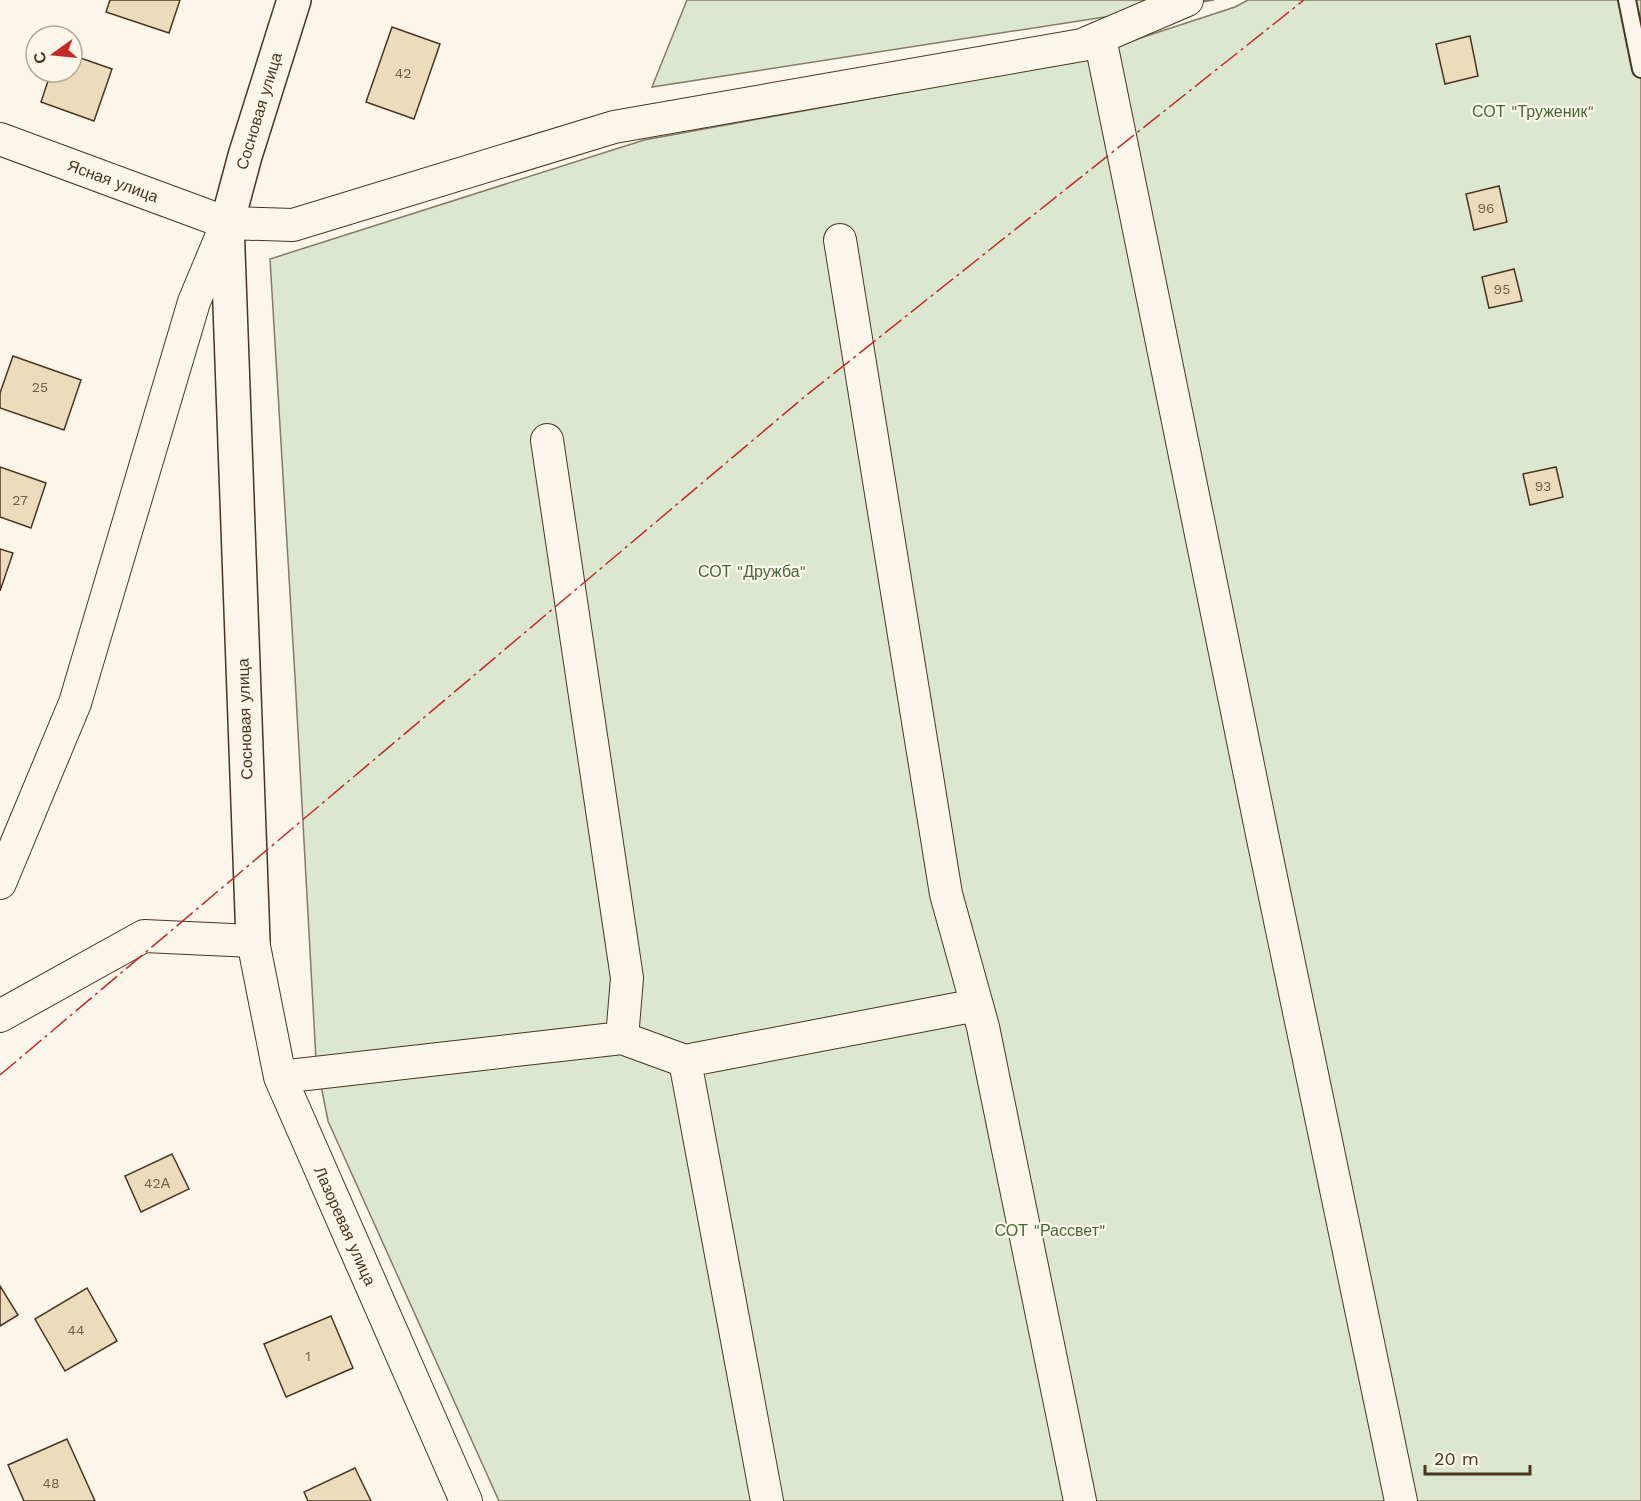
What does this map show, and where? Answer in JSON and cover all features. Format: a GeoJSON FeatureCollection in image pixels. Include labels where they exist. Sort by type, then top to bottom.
{"type":"FeatureCollection","features":[{"type":"Feature","properties":{"kind":"street","name":"Сосновая улица"},"geometry":{"type":"LineString","coordinates":[[0,884],[75,703],[194,302],[227,223],[244,156],[294,0]]}},
{"type":"Feature","properties":{"kind":"street","name":"Ясная улица"},"geometry":{"type":"LineString","coordinates":[[0,140],[227,223],[293,225],[614,127],[1082,45],[1187,0]]}},
{"type":"Feature","properties":{"kind":"street"},"geometry":{"type":"LineString","coordinates":[[1100,38],[1401,1501]]}},
{"type":"Feature","properties":{"kind":"street","name":"Сосновая улица"},"geometry":{"type":"LineString","coordinates":[[227,223],[253,941]]}},
{"type":"Feature","properties":{"kind":"street"},"geometry":{"type":"LineString","coordinates":[[840,240],[946,894],[983,1027],[1080,1501]]}},
{"type":"Feature","properties":{"kind":"street"},"geometry":{"type":"LineString","coordinates":[[547,440],[627,978],[622,1038]]}},
{"type":"Feature","properties":{"kind":"street"},"geometry":{"type":"LineString","coordinates":[[0,1016],[144,936],[253,941]]}},
{"type":"Feature","properties":{"kind":"street","name":"Лазоревая улица"},"geometry":{"type":"LineString","coordinates":[[253,941],[279,1077],[466,1501]]}},
{"type":"Feature","properties":{"kind":"street"},"geometry":{"type":"LineString","coordinates":[[279,1077],[622,1038],[685,1061],[977,1005]]}},
{"type":"Feature","properties":{"kind":"street"},"geometry":{"type":"LineString","coordinates":[[685,1061],[767,1501]]}},
{"type":"Feature","properties":{"kind":"lane"},"geometry":{"type":"LineString","coordinates":[[1627,0],[1641,69]]}},
{"type":"Feature","properties":{"kind":"green space"},"geometry":{"type":"Polygon","coordinates":[[[687,0],[1214,0],[652,87],[687,0]]]}},
{"type":"Feature","properties":{"kind":"green space","name":"СОТ \"Дружба\""},"geometry":{"type":"Polygon","coordinates":[[[1248,0],[1641,0],[1641,1501],[499,1501],[328,1121],[316,1060],[270,259],[644,140],[1064,63],[1235,7],[1248,0]]]}},
{"type":"Feature","properties":{"kind":"building"},"geometry":{"type":"Polygon","coordinates":[[[110,0],[180,0],[169,33],[106,12],[110,0]]]}},
{"type":"Feature","properties":{"kind":"building"},"geometry":{"type":"Polygon","coordinates":[[[392,27],[440,44],[414,119],[366,102],[392,27]]]}},
{"type":"Feature","properties":{"kind":"building"},"geometry":{"type":"Polygon","coordinates":[[[1470,36],[1478,76],[1445,84],[1436,44],[1470,36]]]}},
{"type":"Feature","properties":{"kind":"building"},"geometry":{"type":"Polygon","coordinates":[[[84,59],[112,69],[94,121],[41,102],[47,84],[84,84],[84,59]]]}},
{"type":"Feature","properties":{"kind":"building"},"geometry":{"type":"Polygon","coordinates":[[[1499,186],[1507,222],[1474,230],[1466,194],[1499,186]]]}},
{"type":"Feature","properties":{"kind":"building"},"geometry":{"type":"Polygon","coordinates":[[[1514,269],[1522,301],[1489,308],[1482,277],[1514,269]]]}},
{"type":"Feature","properties":{"kind":"building"},"geometry":{"type":"Polygon","coordinates":[[[13,356],[81,380],[64,430],[0,408],[0,393],[13,356]]]}},
{"type":"Feature","properties":{"kind":"building"},"geometry":{"type":"Polygon","coordinates":[[[0,467],[46,483],[31,528],[0,517],[0,467]]]}},
{"type":"Feature","properties":{"kind":"building"},"geometry":{"type":"Polygon","coordinates":[[[1556,467],[1563,497],[1530,505],[1523,474],[1556,467]]]}},
{"type":"Feature","properties":{"kind":"building"},"geometry":{"type":"Polygon","coordinates":[[[0,549],[13,553],[0,591],[0,549]]]}},
{"type":"Feature","properties":{"kind":"building"},"geometry":{"type":"Polygon","coordinates":[[[172,1154],[189,1189],[141,1212],[125,1176],[172,1154]]]}},
{"type":"Feature","properties":{"kind":"building"},"geometry":{"type":"Polygon","coordinates":[[[0,1286],[18,1315],[0,1326],[0,1286]]]}},
{"type":"Feature","properties":{"kind":"building"},"geometry":{"type":"Polygon","coordinates":[[[87,1288],[117,1341],[65,1371],[35,1319],[87,1288]]]}},
{"type":"Feature","properties":{"kind":"building"},"geometry":{"type":"Polygon","coordinates":[[[331,1316],[353,1368],[286,1397],[264,1344],[331,1316]]]}},
{"type":"Feature","properties":{"kind":"building"},"geometry":{"type":"Polygon","coordinates":[[[67,1439],[95,1501],[24,1501],[8,1465],[67,1439]]]}},
{"type":"Feature","properties":{"kind":"building"},"geometry":{"type":"Polygon","coordinates":[[[355,1468],[371,1501],[308,1501],[304,1492],[355,1468]]]}},
{"type":"Feature","properties":{"kind":"power"},"geometry":{"type":"LineString","coordinates":[[0,1075],[803,398],[1304,0]]}},
{"type":"Feature","properties":{"kind":"park label","name":"СОТ \"Труженик\""},"geometry":{"type":"Point","coordinates":[1533,111]}},
{"type":"Feature","properties":{"kind":"park label","name":"СОТ \"Рассвет\""},"geometry":{"type":"Point","coordinates":[1050,1230]}}]}
